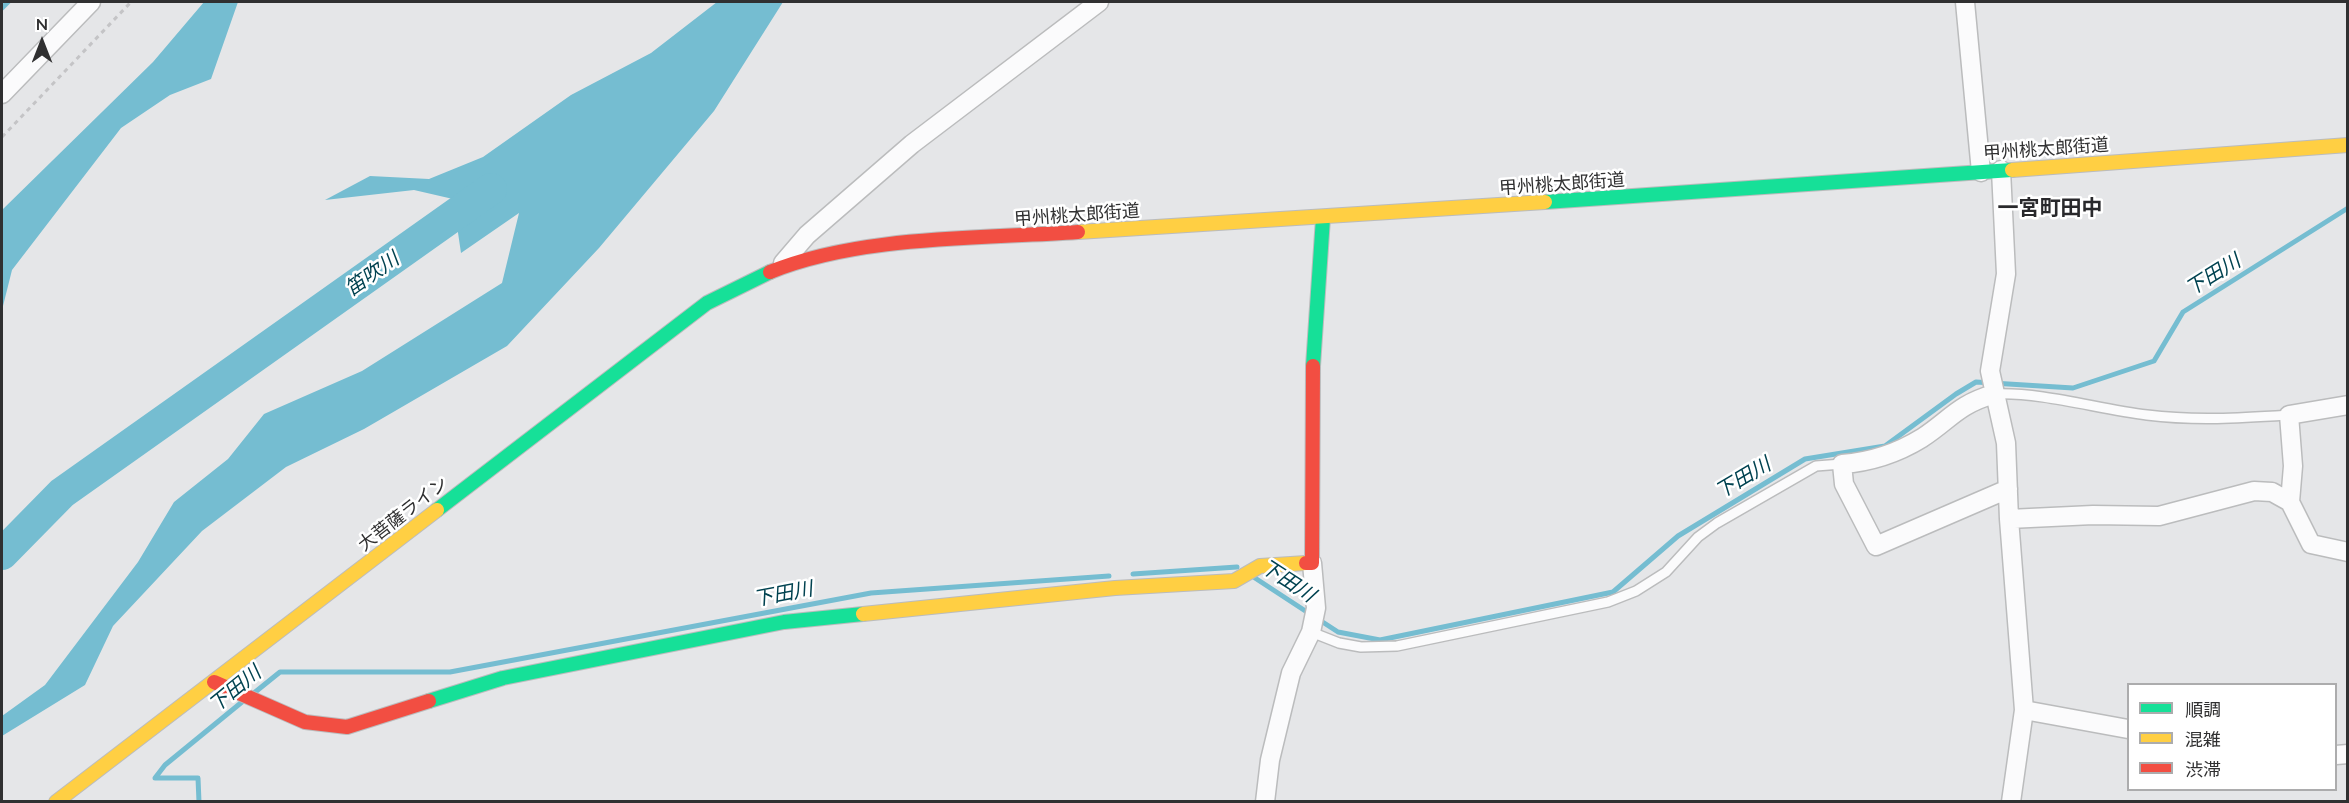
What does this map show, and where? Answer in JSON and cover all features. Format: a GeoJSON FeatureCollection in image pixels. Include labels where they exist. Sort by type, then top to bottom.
{"type":"FeatureCollection","features":[{"type":"Feature","properties":{"kind":"main road","name":"甲州桃太郎街道"},"geometry":{"type":"LineString","coordinates":[[780,266],[816,256],[901,244],[1323,218],[2348,145]]}},
{"type":"Feature","properties":{"kind":"main road"},"geometry":{"type":"LineString","coordinates":[[214,682],[305,722],[347,727],[503,678],[784,622],[1068,592],[1234,581],[1260,566],[1312,563],[1311,401],[1323,218]]}},
{"type":"Feature","properties":{"kind":"main road","name":"大菩薩ライン"},"geometry":{"type":"LineString","coordinates":[[56,801],[707,303],[780,266]]}},
{"type":"Feature","properties":{"kind":"street"},"geometry":{"type":"LineString","coordinates":[[2,94],[91,2]]}},
{"type":"Feature","properties":{"kind":"street"},"geometry":{"type":"LineString","coordinates":[[780,266],[807,235],[912,144],[1099,2]]}},
{"type":"Feature","properties":{"kind":"street"},"geometry":{"type":"LineString","coordinates":[[1965,2],[1981,172]]}},
{"type":"Feature","properties":{"kind":"street"},"geometry":{"type":"LineString","coordinates":[[2001,170],[2006,274],[1990,371],[2006,443],[2009,519],[2024,710],[2011,801]]}},
{"type":"Feature","properties":{"kind":"street"},"geometry":{"type":"LineString","coordinates":[[1994,394],[1970,401],[1923,437],[1895,453],[1867,462],[1842,464],[1844,484],[1876,546],[2008,489]]}},
{"type":"Feature","properties":{"kind":"street"},"geometry":{"type":"LineString","coordinates":[[2348,405],[2289,415],[2293,466],[2290,502],[2311,544],[2348,552]]}},
{"type":"Feature","properties":{"kind":"street"},"geometry":{"type":"LineString","coordinates":[[2009,519],[2093,515],[2159,516],[2254,491],[2272,492],[2290,502]]}},
{"type":"Feature","properties":{"kind":"street"},"geometry":{"type":"LineString","coordinates":[[1265,801],[1270,760],[1291,673],[1311,630],[1316,608],[1312,563]]}},
{"type":"Feature","properties":{"kind":"street"},"geometry":{"type":"LineString","coordinates":[[2024,710],[2127,729]]}},
{"type":"Feature","properties":{"kind":"lane"},"geometry":{"type":"LineString","coordinates":[[1994,394],[2022,393],[2103,408],[2208,421],[2289,415]]}},
{"type":"Feature","properties":{"kind":"lane"},"geometry":{"type":"LineString","coordinates":[[1311,630],[1339,643],[1361,647],[1397,646],[1608,602],[1636,591],[1666,573],[1698,537],[1717,523],[1816,466],[1842,464]]}},
{"type":"Feature","properties":{"kind":"path"},"geometry":{"type":"LineString","coordinates":[[2,137],[131,2]]}},
{"type":"Feature","properties":{"kind":"water"},"geometry":{"type":"Polygon","coordinates":[[[204,2],[238,2],[211,79],[170,95],[121,128],[12,270],[2,310],[2,210],[153,62],[204,2]]]}},
{"type":"Feature","properties":{"kind":"water"},"geometry":{"type":"Polygon","coordinates":[[[717,2],[783,2],[714,111],[599,248],[507,346],[364,429],[286,467],[202,531],[113,626],[85,685],[2,736],[2,716],[45,685],[138,562],[174,502],[228,459],[264,414],[362,371],[502,283],[519,213],[461,253],[453,199],[414,190],[325,200],[370,176],[429,179],[483,157],[571,95],[651,53],[717,2]]]}},
{"type":"Feature","properties":{"kind":"waterway"},"geometry":{"type":"LineString","coordinates":[[2,8],[8,2]]}},
{"type":"Feature","properties":{"kind":"waterway","name":"笛吹川"},"geometry":{"type":"LineString","coordinates":[[2,554],[62,493],[491,189]]}},
{"type":"Feature","properties":{"kind":"waterway","name":"下田川"},"geometry":{"type":"LineString","coordinates":[[1318,619],[1338,632],[1380,640],[1613,592],[1678,536],[1805,459],[1885,446],[1976,382],[2073,388],[2154,361],[2183,312],[2348,208]]}},
{"type":"Feature","properties":{"kind":"waterway","name":"下田川"},"geometry":{"type":"LineString","coordinates":[[1133,574],[1237,567]]}},
{"type":"Feature","properties":{"kind":"waterway","name":"下田川"},"geometry":{"type":"LineString","coordinates":[[254,693],[280,672],[450,672],[871,593],[1109,576]]}},
{"type":"Feature","properties":{"kind":"waterway","name":"下田川"},"geometry":{"type":"LineString","coordinates":[[1255,578],[1310,614]]}},
{"type":"Feature","properties":{"kind":"waterway","name":"下田川"},"geometry":{"type":"LineString","coordinates":[[199,802],[198,778],[155,778],[165,765],[242,702]]}},
{"type":"Feature","properties":{"kind":"traffic: fast"},"geometry":{"type":"LineString","coordinates":[[1545,202],[2012,170]]}},
{"type":"Feature","properties":{"kind":"traffic: fast"},"geometry":{"type":"LineString","coordinates":[[1313,366],[1323,218]]}},
{"type":"Feature","properties":{"kind":"traffic: fast"},"geometry":{"type":"LineString","coordinates":[[437,510],[707,303],[770,272]]}},
{"type":"Feature","properties":{"kind":"traffic: fast"},"geometry":{"type":"LineString","coordinates":[[429,701],[503,678],[784,622],[863,614]]}},
{"type":"Feature","properties":{"kind":"traffic: slow"},"geometry":{"type":"LineString","coordinates":[[2012,170],[2348,145]]}},
{"type":"Feature","properties":{"kind":"traffic: slow"},"geometry":{"type":"LineString","coordinates":[[1078,232],[1545,202]]}},
{"type":"Feature","properties":{"kind":"traffic: slow"},"geometry":{"type":"LineString","coordinates":[[56,802],[437,510]]}},
{"type":"Feature","properties":{"kind":"traffic: slow"},"geometry":{"type":"LineString","coordinates":[[863,614],[1115,588],[1234,581],[1260,566],[1306,563]]}},
{"type":"Feature","properties":{"kind":"traffic: jam"},"geometry":{"type":"LineString","coordinates":[[770,272],[805,260],[882,245],[1078,232]]}},
{"type":"Feature","properties":{"kind":"traffic: jam"},"geometry":{"type":"LineString","coordinates":[[1306,563],[1312,563],[1313,366]]}},
{"type":"Feature","properties":{"kind":"traffic: jam"},"geometry":{"type":"LineString","coordinates":[[214,682],[305,722],[347,727],[429,701]]}},
{"type":"Feature","properties":{"kind":"district","name":"一宮町田中"},"geometry":{"type":"Point","coordinates":[2050,208]}}]}
